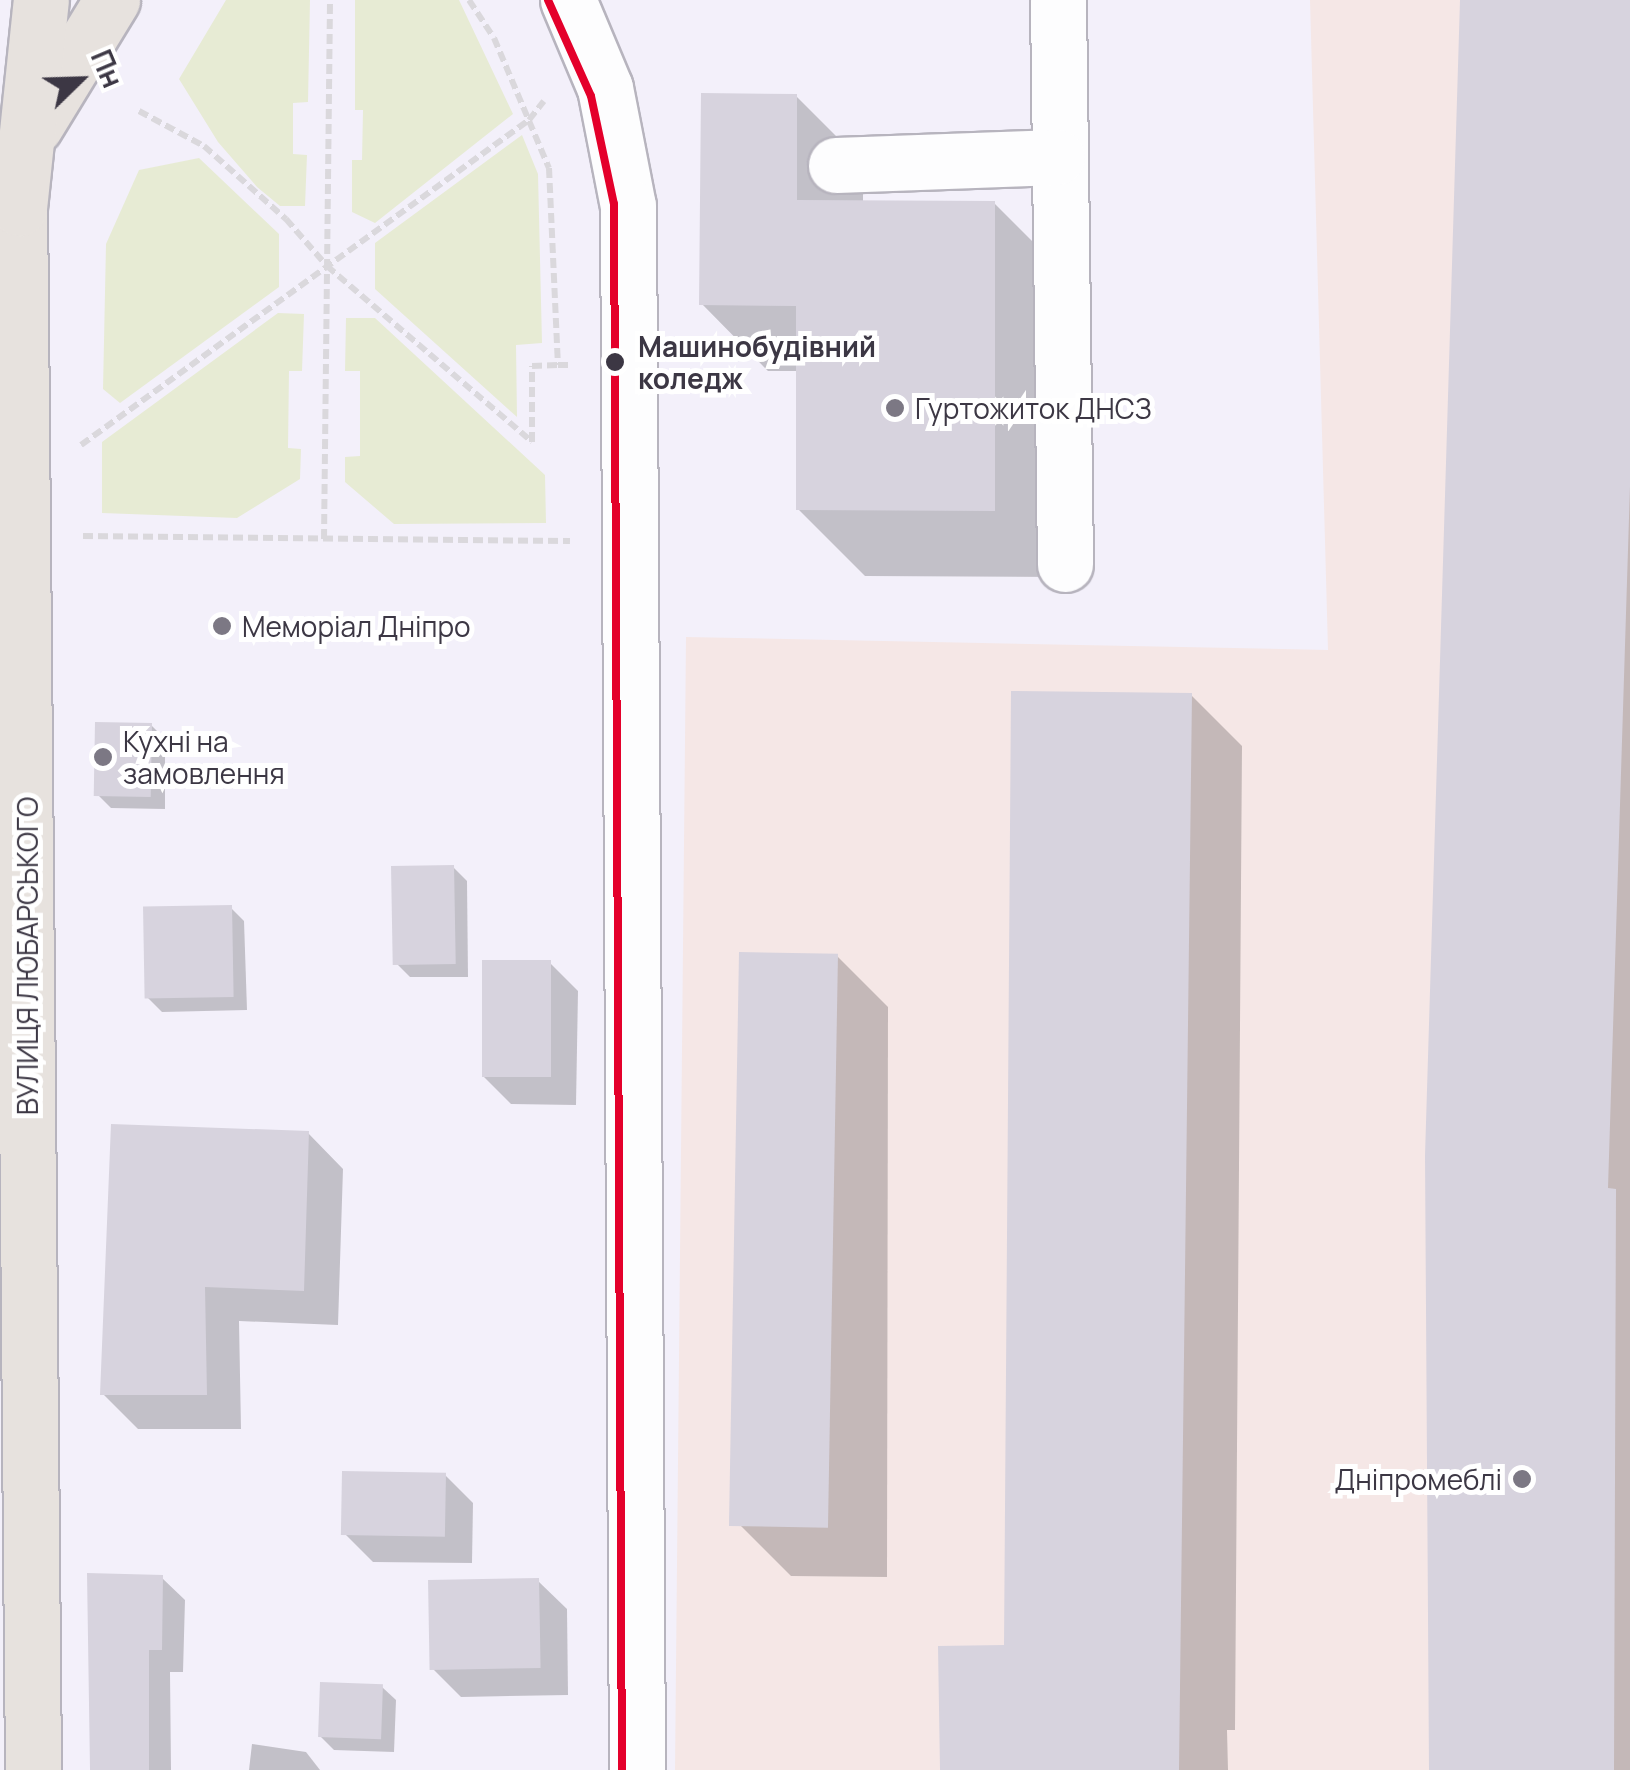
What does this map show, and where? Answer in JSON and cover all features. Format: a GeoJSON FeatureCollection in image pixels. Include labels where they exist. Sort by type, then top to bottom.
{"type":"FeatureCollection","features":[{"type":"Feature","properties":{"kind":"main road","name":"ВУЛИЦЯ ЛЮБАРСЬКОГО"},"geometry":{"type":"LineString","coordinates":[[33,1770],[12,597],[26,471],[19,208],[41,0]]}},
{"type":"Feature","properties":{"kind":"main road","name":"ВУЛИЦЯ ЛЮБАРСЬКОГО"},"geometry":{"type":"LineString","coordinates":[[26,142],[112,0]]}},
{"type":"Feature","properties":{"kind":"street"},"geometry":{"type":"LineString","coordinates":[[1058,0],[1056,157],[1065,564]]}},
{"type":"Feature","properties":{"kind":"street"},"geometry":{"type":"LineString","coordinates":[[578,22],[618,136],[628,206],[638,1770]]}},
{"type":"Feature","properties":{"kind":"street"},"geometry":{"type":"LineString","coordinates":[[836,164],[1056,157]]}},
{"type":"Feature","properties":{"kind":"path"},"geometry":{"type":"LineString","coordinates":[[324,539],[330,0]]}},
{"type":"Feature","properties":{"kind":"path"},"geometry":{"type":"LineString","coordinates":[[470,0],[494,38],[550,168],[558,365]]}},
{"type":"Feature","properties":{"kind":"path"},"geometry":{"type":"LineString","coordinates":[[26,471],[80,446],[529,120],[578,22]]}},
{"type":"Feature","properties":{"kind":"path"},"geometry":{"type":"LineString","coordinates":[[139,111],[204,146],[286,219],[327,266],[532,442],[532,366],[577,365]]}},
{"type":"Feature","properties":{"kind":"path"},"geometry":{"type":"LineString","coordinates":[[76,536],[580,541]]}},
{"type":"Feature","properties":{"kind":"shaded area"},"geometry":{"type":"Polygon","coordinates":[[[1310,0],[1630,0],[1630,1770],[675,1770],[686,637],[1328,650],[1310,0]]]}},
{"type":"Feature","properties":{"kind":"green space"},"geometry":{"type":"Polygon","coordinates":[[[226,0],[310,0],[308,102],[293,103],[293,154],[307,155],[305,206],[280,206],[257,187],[218,142],[179,79],[226,0]]]}},
{"type":"Feature","properties":{"kind":"green space"},"geometry":{"type":"Polygon","coordinates":[[[355,0],[459,0],[513,114],[375,223],[352,212],[352,160],[362,160],[363,110],[355,110],[355,0]]]}},
{"type":"Feature","properties":{"kind":"green space"},"geometry":{"type":"Polygon","coordinates":[[[522,135],[538,174],[542,343],[516,345],[517,417],[375,289],[375,243],[522,135]]]}},
{"type":"Feature","properties":{"kind":"green space"},"geometry":{"type":"Polygon","coordinates":[[[199,158],[279,234],[279,287],[120,403],[103,389],[106,244],[139,170],[199,158]]]}},
{"type":"Feature","properties":{"kind":"green space"},"geometry":{"type":"Polygon","coordinates":[[[278,313],[304,314],[302,371],[289,371],[288,448],[301,449],[300,479],[237,518],[102,513],[102,442],[278,313]]]}},
{"type":"Feature","properties":{"kind":"green space"},"geometry":{"type":"Polygon","coordinates":[[[346,318],[375,318],[545,475],[546,523],[394,524],[345,482],[345,457],[360,456],[360,371],[345,371],[346,318]]]}},
{"type":"Feature","properties":{"kind":"building"},"geometry":{"type":"Polygon","coordinates":[[[1460,0],[1630,0],[1630,486],[1608,1188],[1616,1189],[1614,1770],[1429,1770],[1425,1156],[1460,0]]]}},
{"type":"Feature","properties":{"kind":"building","name":"Гуртожиток ДНСЗ"},"geometry":{"type":"Polygon","coordinates":[[[701,93],[797,94],[797,200],[995,201],[995,511],[796,510],[796,306],[699,305],[701,93]]]}},
{"type":"Feature","properties":{"kind":"building"},"geometry":{"type":"Polygon","coordinates":[[[1011,691],[1192,693],[1179,1770],[940,1770],[938,1646],[1004,1645],[1011,691]]]}},
{"type":"Feature","properties":{"kind":"building"},"geometry":{"type":"Polygon","coordinates":[[[95,722],[152,723],[151,797],[94,796],[95,722]]]}},
{"type":"Feature","properties":{"kind":"building"},"geometry":{"type":"Polygon","coordinates":[[[454,865],[456,964],[393,965],[391,866],[454,865]]]}},
{"type":"Feature","properties":{"kind":"building"},"geometry":{"type":"Polygon","coordinates":[[[232,905],[234,997],[145,999],[143,907],[232,905]]]}},
{"type":"Feature","properties":{"kind":"building"},"geometry":{"type":"Polygon","coordinates":[[[739,952],[838,954],[828,1528],[729,1526],[739,952]]]}},
{"type":"Feature","properties":{"kind":"building"},"geometry":{"type":"Polygon","coordinates":[[[482,960],[551,960],[551,1077],[482,1077],[482,960]]]}},
{"type":"Feature","properties":{"kind":"building"},"geometry":{"type":"Polygon","coordinates":[[[111,1124],[309,1131],[304,1291],[205,1287],[207,1395],[100,1395],[111,1124]]]}},
{"type":"Feature","properties":{"kind":"building"},"geometry":{"type":"Polygon","coordinates":[[[342,1471],[446,1473],[445,1537],[341,1535],[342,1471]]]}},
{"type":"Feature","properties":{"kind":"building"},"geometry":{"type":"Polygon","coordinates":[[[87,1573],[163,1575],[162,1650],[149,1650],[149,1770],[90,1770],[87,1573]]]}},
{"type":"Feature","properties":{"kind":"building"},"geometry":{"type":"Polygon","coordinates":[[[539,1578],[541,1668],[430,1670],[428,1580],[539,1578]]]}},
{"type":"Feature","properties":{"kind":"building"},"geometry":{"type":"Polygon","coordinates":[[[320,1682],[383,1684],[381,1739],[318,1737],[320,1682]]]}},
{"type":"Feature","properties":{"kind":"transit line"},"geometry":{"type":"LineString","coordinates":[[548,0],[591,96],[614,204],[622,1770]]}},
{"type":"Feature","properties":{"kind":"place","name":"Машинобудівний коледж"},"geometry":{"type":"Point","coordinates":[615,362]}},
{"type":"Feature","properties":{"kind":"place","name":"Гуртожиток ДНСЗ"},"geometry":{"type":"Point","coordinates":[895,408]}},
{"type":"Feature","properties":{"kind":"place","name":"Меморіал Дніпро"},"geometry":{"type":"Point","coordinates":[222,626]}},
{"type":"Feature","properties":{"kind":"place","name":"Кухні на замовлення"},"geometry":{"type":"Point","coordinates":[103,757]}},
{"type":"Feature","properties":{"kind":"place","name":"Дніпромеблі"},"geometry":{"type":"Point","coordinates":[1522,1479]}}]}
